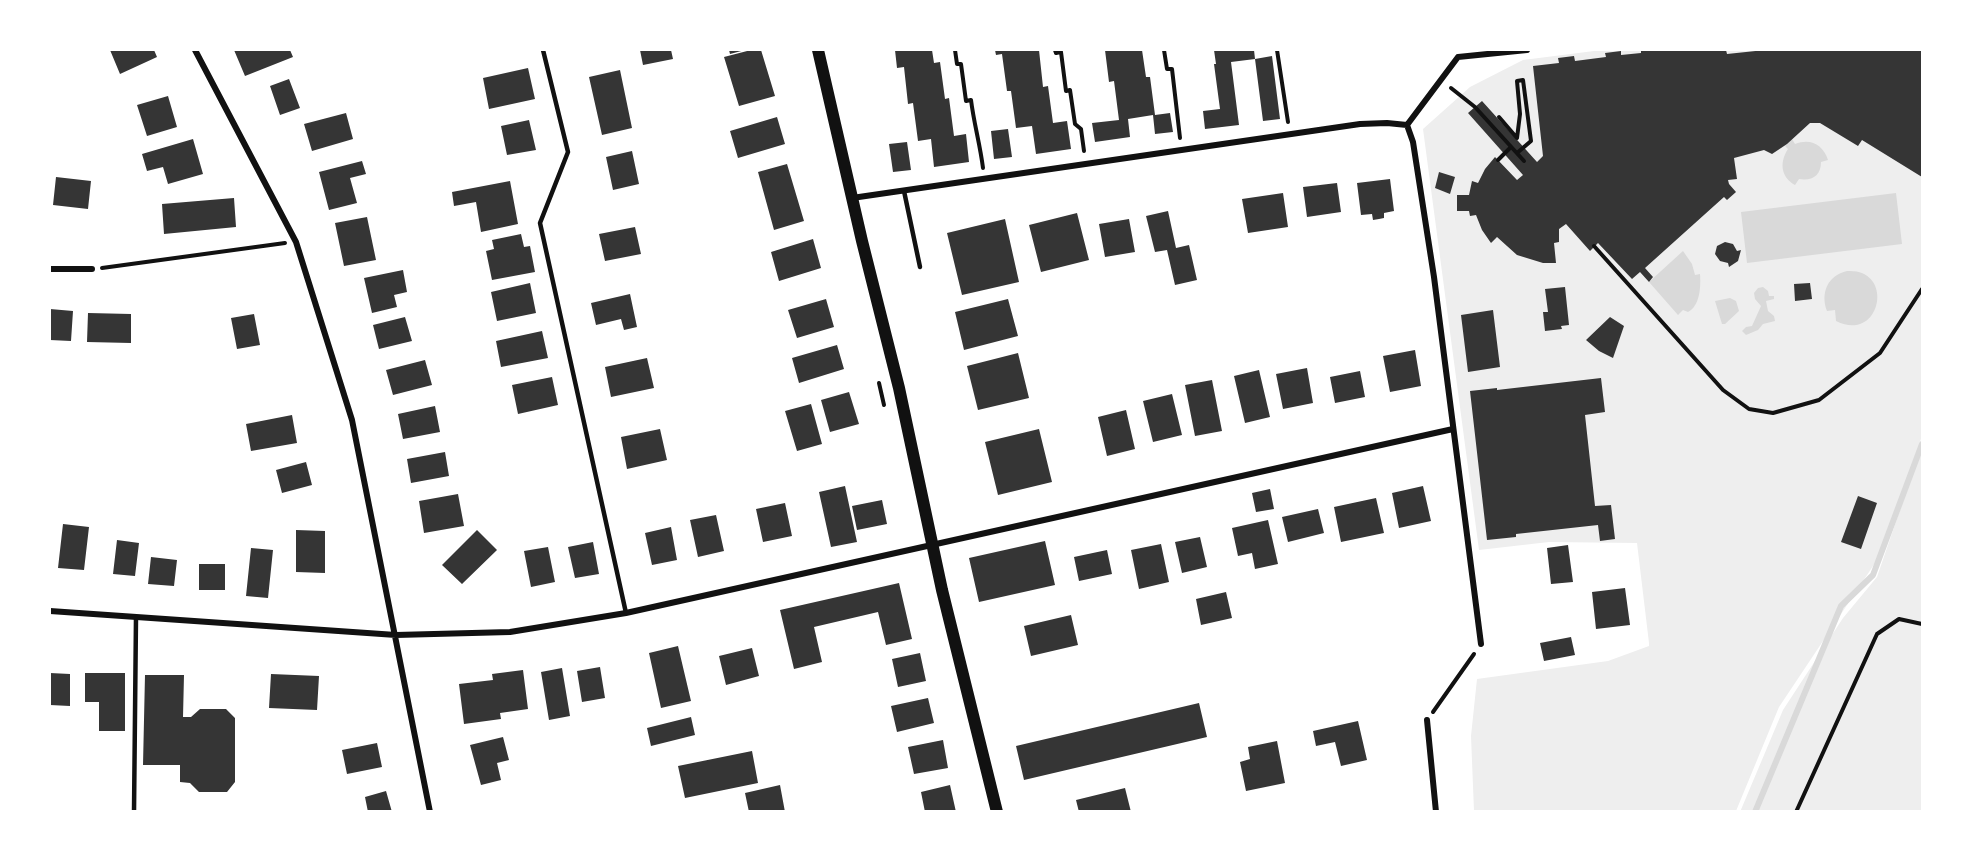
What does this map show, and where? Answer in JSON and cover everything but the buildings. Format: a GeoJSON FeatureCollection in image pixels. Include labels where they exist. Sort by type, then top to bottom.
{"type":"FeatureCollection","features":[{"type":"Feature","properties":{"kind":"main road"},"geometry":{"type":"LineString","coordinates":[[818,50],[899,388],[932,545],[997,812]]}},
{"type":"Feature","properties":{"kind":"street"},"geometry":{"type":"LineString","coordinates":[[195,50],[296,242],[352,420],[430,812]]}},
{"type":"Feature","properties":{"kind":"street"},"geometry":{"type":"LineString","coordinates":[[1407,125],[1458,57],[1527,50]]}},
{"type":"Feature","properties":{"kind":"street"},"geometry":{"type":"LineString","coordinates":[[852,198],[1369,123],[1407,125]]}},
{"type":"Feature","properties":{"kind":"street"},"geometry":{"type":"LineString","coordinates":[[1407,125],[1413,142],[1430,255],[1481,645]]}},
{"type":"Feature","properties":{"kind":"street"},"geometry":{"type":"LineString","coordinates":[[50,269],[92,269]]}},
{"type":"Feature","properties":{"kind":"street"},"geometry":{"type":"LineString","coordinates":[[50,610],[396,635],[510,632],[626,613],[1453,429]]}},
{"type":"Feature","properties":{"kind":"street"},"geometry":{"type":"LineString","coordinates":[[1427,720],[1436,812]]}},
{"type":"Feature","properties":{"kind":"lane"},"geometry":{"type":"LineString","coordinates":[[543,50],[568,152],[540,223],[626,613]]}},
{"type":"Feature","properties":{"kind":"lane"},"geometry":{"type":"LineString","coordinates":[[904,190],[920,267]]}},
{"type":"Feature","properties":{"kind":"lane"},"geometry":{"type":"LineString","coordinates":[[134,812],[136,617]]}},
{"type":"Feature","properties":{"kind":"path"},"geometry":{"type":"LineString","coordinates":[[955,50],[957,64],[962,64],[966,101],[971,100],[975,132],[979,137],[984,179]]}},
{"type":"Feature","properties":{"kind":"path"},"geometry":{"type":"LineString","coordinates":[[1055,50],[1056,53],[1061,52],[1066,91],[1070,90],[1075,124],[1081,129],[1085,164]]}},
{"type":"Feature","properties":{"kind":"path"},"geometry":{"type":"LineString","coordinates":[[1164,50],[1167,69],[1172,69],[1182,150]]}},
{"type":"Feature","properties":{"kind":"path"},"geometry":{"type":"LineString","coordinates":[[1277,50],[1289,135]]}},
{"type":"Feature","properties":{"kind":"path"},"geometry":{"type":"LineString","coordinates":[[1441,80],[1475,107],[1524,161]]}},
{"type":"Feature","properties":{"kind":"path"},"geometry":{"type":"LineString","coordinates":[[1499,117],[1517,138],[1520,114],[1517,81],[1523,80],[1531,141],[1517,153]]}},
{"type":"Feature","properties":{"kind":"path"},"geometry":{"type":"LineString","coordinates":[[1498,160],[1511,147]]}},
{"type":"Feature","properties":{"kind":"path"},"geometry":{"type":"LineString","coordinates":[[92,269],[296,242]]}},
{"type":"Feature","properties":{"kind":"path"},"geometry":{"type":"LineString","coordinates":[[1594,246],[1723,390],[1749,409],[1773,413],[1819,400],[1880,353],[1923,289]]}},
{"type":"Feature","properties":{"kind":"path"},"geometry":{"type":"LineString","coordinates":[[1796,812],[1877,634],[1899,619],[1923,624]]}},
{"type":"Feature","properties":{"kind":"path"},"geometry":{"type":"LineString","coordinates":[[1427,720],[1481,645]]}},
{"type":"Feature","properties":{"kind":"shaded area"},"geometry":{"type":"Polygon","coordinates":[[[1602,50],[1922,50],[1922,436],[1883,551],[1779,707],[1736,811],[1474,811],[1471,736],[1477,679],[1608,661],[1649,646],[1649,643],[1637,543],[1549,542],[1479,550],[1423,129],[1470,87],[1523,60],[1602,50]]]}},
{"type":"Feature","properties":{"kind":"shaded area"},"geometry":{"type":"Polygon","coordinates":[[[1792,139],[1795,144],[1811,142],[1816,144],[1823,150],[1828,160],[1821,162],[1821,167],[1815,176],[1799,179],[1795,185],[1784,174],[1783,169],[1783,159],[1788,149],[1785,146],[1792,139]]]}},
{"type":"Feature","properties":{"kind":"shaded area"},"geometry":{"type":"Polygon","coordinates":[[[1896,193],[1902,244],[1747,263],[1741,212],[1896,193]]]}},
{"type":"Feature","properties":{"kind":"shaded area"},"geometry":{"type":"Polygon","coordinates":[[[1683,251],[1692,264],[1695,275],[1700,274],[1700,290],[1692,309],[1688,312],[1683,310],[1678,315],[1649,282],[1683,251]]]}},
{"type":"Feature","properties":{"kind":"shaded area"},"geometry":{"type":"Polygon","coordinates":[[[1847,271],[1862,273],[1872,281],[1877,292],[1877,304],[1872,314],[1864,322],[1851,325],[1836,321],[1835,310],[1827,311],[1824,298],[1830,281],[1840,273],[1847,271]]]}},
{"type":"Feature","properties":{"kind":"shaded area"},"geometry":{"type":"Polygon","coordinates":[[[1763,287],[1768,291],[1769,296],[1774,296],[1774,299],[1766,301],[1768,311],[1774,316],[1775,321],[1763,324],[1758,330],[1746,335],[1742,331],[1752,326],[1761,306],[1755,299],[1754,293],[1758,288],[1763,287]]]}},
{"type":"Feature","properties":{"kind":"shaded area"},"geometry":{"type":"Polygon","coordinates":[[[1730,298],[1736,301],[1739,311],[1725,324],[1722,324],[1715,301],[1730,298]]]}},
{"type":"Feature","properties":{"kind":"shaded area"},"geometry":{"type":"Polygon","coordinates":[[[1922,446],[1922,811],[1740,812],[1783,710],[1843,618],[1877,577],[1922,446]]]}},
{"type":"Feature","properties":{"kind":"waterway"},"geometry":{"type":"LineString","coordinates":[[1755,812],[1841,606],[1873,575],[1922,444]]}}]}
